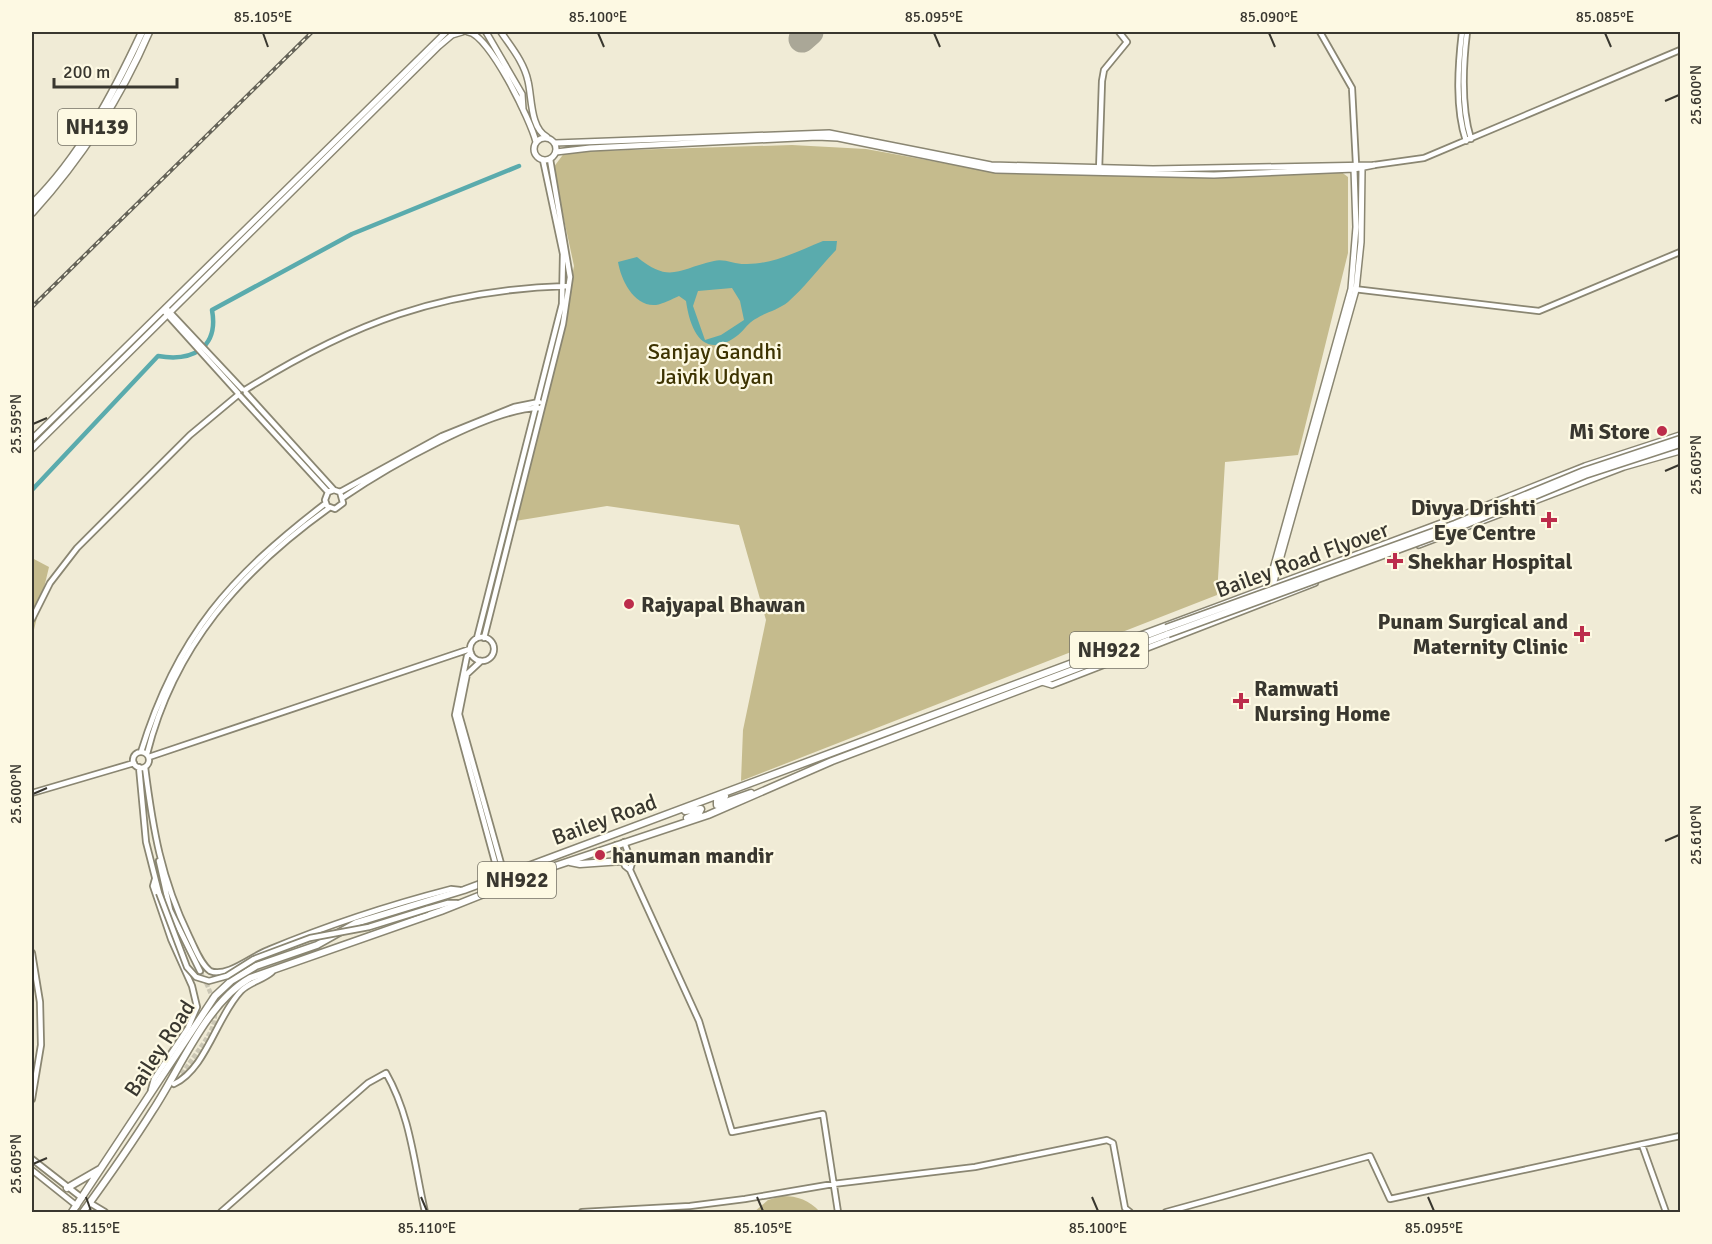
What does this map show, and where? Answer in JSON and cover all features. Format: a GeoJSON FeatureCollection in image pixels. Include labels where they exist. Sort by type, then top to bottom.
{"type":"FeatureCollection","features":[{"type":"Feature","properties":{"kind":"highway","name":"NH139"},"geometry":{"type":"LineString","coordinates":[[32,204],[66,163],[107,101],[142,32]]}},
{"type":"Feature","properties":{"kind":"highway","name":"NH139"},"geometry":{"type":"LineString","coordinates":[[32,213],[52,191],[112,105],[149,32]]}},
{"type":"Feature","properties":{"kind":"highway","name":"Bailey Road Flyover"},"geometry":{"type":"LineString","coordinates":[[1040,680],[1455,524],[1584,471],[1680,437]]}},
{"type":"Feature","properties":{"kind":"highway","name":"Bailey Road Flyover"},"geometry":{"type":"LineString","coordinates":[[1167,631],[1457,528],[1586,475],[1680,444]]}},
{"type":"Feature","properties":{"kind":"highway","name":"Bailey Road"},"geometry":{"type":"LineString","coordinates":[[90,1203],[171,1085],[214,1011],[231,990],[250,978],[460,904],[569,861],[708,815],[782,782],[1040,680]]}},
{"type":"Feature","properties":{"kind":"highway","name":"Bailey Road"},"geometry":{"type":"LineString","coordinates":[[81,1198],[215,996],[231,981],[256,966],[317,945],[356,923],[464,890],[1040,680]]}},
{"type":"Feature","properties":{"kind":"highway"},"geometry":{"type":"LineString","coordinates":[[739,788],[717,801],[716,804],[720,805],[782,782]]}},
{"type":"Feature","properties":{"kind":"highway"},"geometry":{"type":"LineString","coordinates":[[652,832],[698,814],[701,810],[697,808],[655,820]]}},
{"type":"Feature","properties":{"kind":"highway"},"geometry":{"type":"LineString","coordinates":[[569,861],[580,864],[622,861]]}},
{"type":"Feature","properties":{"kind":"highway"},"geometry":{"type":"LineString","coordinates":[[115,1148],[130,1133],[133,1135],[131,1144]]}},
{"type":"Feature","properties":{"kind":"highway"},"geometry":{"type":"LineString","coordinates":[[67,1188],[102,1168]]}},
{"type":"Feature","properties":{"kind":"highway","name":"NH922"},"geometry":{"type":"LineString","coordinates":[[72,1212],[81,1198]]}},
{"type":"Feature","properties":{"kind":"highway","name":"NH922"},"geometry":{"type":"LineString","coordinates":[[83,1212],[90,1203]]}},
{"type":"Feature","properties":{"kind":"main road"},"geometry":{"type":"LineString","coordinates":[[32,449],[446,32]]}},
{"type":"Feature","properties":{"kind":"main road"},"geometry":{"type":"LineString","coordinates":[[32,439],[439,46],[452,35],[462,32]]}},
{"type":"Feature","properties":{"kind":"main road"},"geometry":{"type":"LineString","coordinates":[[470,32],[481,40],[499,65],[523,109],[536,142],[534,152],[543,160],[550,159],[556,152],[612,147],[838,138],[981,169],[1099,170]]}},
{"type":"Feature","properties":{"kind":"main road"},"geometry":{"type":"LineString","coordinates":[[486,32],[523,96],[531,102]]}},
{"type":"Feature","properties":{"kind":"main road"},"geometry":{"type":"LineString","coordinates":[[501,32],[525,70],[531,102],[540,131],[555,143],[829,133],[991,165],[1153,172],[1368,166],[1354,289],[1270,585],[1274,599]]}},
{"type":"Feature","properties":{"kind":"main road"},"geometry":{"type":"LineString","coordinates":[[523,96],[523,109]]}},
{"type":"Feature","properties":{"kind":"main road"},"geometry":{"type":"LineString","coordinates":[[536,142],[547,137]]}},
{"type":"Feature","properties":{"kind":"main road"},"geometry":{"type":"LineString","coordinates":[[555,143],[556,152]]}},
{"type":"Feature","properties":{"kind":"main road"},"geometry":{"type":"LineString","coordinates":[[1354,289],[1355,167]]}},
{"type":"Feature","properties":{"kind":"main road"},"geometry":{"type":"LineString","coordinates":[[1680,437],[1574,470],[1270,585],[1042,672],[1040,680],[1052,685],[1579,483],[1680,451]]}},
{"type":"Feature","properties":{"kind":"main road"},"geometry":{"type":"LineString","coordinates":[[1574,470],[1579,483]]}},
{"type":"Feature","properties":{"kind":"main road"},"geometry":{"type":"LineString","coordinates":[[1519,492],[1522,506]]}},
{"type":"Feature","properties":{"kind":"main road"},"geometry":{"type":"LineString","coordinates":[[1380,545],[1384,557]]}},
{"type":"Feature","properties":{"kind":"main road"},"geometry":{"type":"LineString","coordinates":[[1352,555],[1357,567]]}},
{"type":"Feature","properties":{"kind":"main road"},"geometry":{"type":"LineString","coordinates":[[1300,574],[1304,588]]}},
{"type":"Feature","properties":{"kind":"main road"},"geometry":{"type":"LineString","coordinates":[[1244,595],[1249,609]]}},
{"type":"Feature","properties":{"kind":"street"},"geometry":{"type":"LineString","coordinates":[[1099,170],[1102,81],[1104,70],[1127,42],[1119,32]]}},
{"type":"Feature","properties":{"kind":"street"},"geometry":{"type":"LineString","coordinates":[[1320,32],[1352,88],[1355,167]]}},
{"type":"Feature","properties":{"kind":"street"},"geometry":{"type":"LineString","coordinates":[[1462,32],[1459,57],[1461,126],[1469,140]]}},
{"type":"Feature","properties":{"kind":"street"},"geometry":{"type":"LineString","coordinates":[[1467,32],[1465,57],[1469,140]]}},
{"type":"Feature","properties":{"kind":"street"},"geometry":{"type":"LineString","coordinates":[[1368,166],[1424,158],[1680,50]]}},
{"type":"Feature","properties":{"kind":"street"},"geometry":{"type":"LineString","coordinates":[[502,876],[455,715],[467,656],[477,638],[566,295],[567,278],[550,159]]}},
{"type":"Feature","properties":{"kind":"street"},"geometry":{"type":"LineString","coordinates":[[543,160],[567,278]]}},
{"type":"Feature","properties":{"kind":"street"},"geometry":{"type":"LineString","coordinates":[[1354,289],[1539,310],[1680,252]]}},
{"type":"Feature","properties":{"kind":"street"},"geometry":{"type":"LineString","coordinates":[[548,287],[567,278]]}},
{"type":"Feature","properties":{"kind":"street"},"geometry":{"type":"LineString","coordinates":[[32,619],[50,583],[77,548],[190,435],[242,393],[322,345],[413,308],[464,296],[567,286]]}},
{"type":"Feature","properties":{"kind":"street"},"geometry":{"type":"LineString","coordinates":[[548,287],[566,295]]}},
{"type":"Feature","properties":{"kind":"street"},"geometry":{"type":"LineString","coordinates":[[167,311],[328,492],[327,505],[260,562],[216,612],[187,654],[163,698],[145,754],[142,767],[148,850],[159,893],[187,967],[196,977],[209,981],[227,976],[254,959],[310,938],[369,927],[448,903],[460,904]]}},
{"type":"Feature","properties":{"kind":"street"},"geometry":{"type":"LineString","coordinates":[[242,393],[334,490],[342,494]]}},
{"type":"Feature","properties":{"kind":"street"},"geometry":{"type":"LineString","coordinates":[[342,494],[442,436],[514,407],[540,402]]}},
{"type":"Feature","properties":{"kind":"street"},"geometry":{"type":"LineString","coordinates":[[342,494],[435,444],[512,412],[538,408]]}},
{"type":"Feature","properties":{"kind":"street"},"geometry":{"type":"LineString","coordinates":[[484,638],[538,408]]}},
{"type":"Feature","properties":{"kind":"street"},"geometry":{"type":"LineString","coordinates":[[328,492],[334,490]]}},
{"type":"Feature","properties":{"kind":"street"},"geometry":{"type":"LineString","coordinates":[[327,505],[340,507],[342,494]]}},
{"type":"Feature","properties":{"kind":"street"},"geometry":{"type":"LineString","coordinates":[[477,638],[492,641],[495,650],[490,658],[472,667],[467,674],[459,714],[502,876]]}},
{"type":"Feature","properties":{"kind":"street"},"geometry":{"type":"LineString","coordinates":[[471,651],[481,661]]}},
{"type":"Feature","properties":{"kind":"street"},"geometry":{"type":"LineString","coordinates":[[134,763],[135,756],[471,651]]}},
{"type":"Feature","properties":{"kind":"street"},"geometry":{"type":"LineString","coordinates":[[32,793],[134,763],[142,767]]}},
{"type":"Feature","properties":{"kind":"street"},"geometry":{"type":"LineString","coordinates":[[142,767],[159,859],[196,952],[206,968],[215,973],[227,971],[302,936],[363,914],[451,888],[464,890]]}},
{"type":"Feature","properties":{"kind":"street"},"geometry":{"type":"LineString","coordinates":[[624,842],[632,863],[630,870]]}},
{"type":"Feature","properties":{"kind":"street"},"geometry":{"type":"LineString","coordinates":[[616,845],[622,861],[630,870],[699,1021],[732,1132],[823,1114],[838,1212]]}},
{"type":"Feature","properties":{"kind":"street"},"geometry":{"type":"LineString","coordinates":[[148,850],[156,848]]}},
{"type":"Feature","properties":{"kind":"street"},"geometry":{"type":"LineString","coordinates":[[159,859],[159,871],[170,910],[200,971]]}},
{"type":"Feature","properties":{"kind":"street"},"geometry":{"type":"LineString","coordinates":[[150,1096],[154,1079],[188,1028],[197,1006],[192,986],[174,948],[156,897],[153,886],[155,879]]}},
{"type":"Feature","properties":{"kind":"street"},"geometry":{"type":"LineString","coordinates":[[32,952],[40,1002],[41,1045],[32,1099]]}},
{"type":"Feature","properties":{"kind":"street"},"geometry":{"type":"LineString","coordinates":[[171,1085],[182,1080],[194,1065],[242,989],[277,968]]}},
{"type":"Feature","properties":{"kind":"street"},"geometry":{"type":"LineString","coordinates":[[221,1212],[369,1083],[386,1073],[400,1098],[409,1125],[425,1212]]}},
{"type":"Feature","properties":{"kind":"street"},"geometry":{"type":"LineString","coordinates":[[171,1085],[182,1074]]}},
{"type":"Feature","properties":{"kind":"street"},"geometry":{"type":"LineString","coordinates":[[1166,1212],[1370,1156],[1390,1199],[1680,1136]]}},
{"type":"Feature","properties":{"kind":"street"},"geometry":{"type":"LineString","coordinates":[[582,1212],[698,1205],[833,1184],[958,1169],[1107,1140],[1113,1143],[1125,1208],[1130,1212]]}},
{"type":"Feature","properties":{"kind":"street"},"geometry":{"type":"LineString","coordinates":[[1642,1144],[1666,1212]]}},
{"type":"Feature","properties":{"kind":"street"},"geometry":{"type":"LineString","coordinates":[[32,1159],[81,1198]]}},
{"type":"Feature","properties":{"kind":"street"},"geometry":{"type":"LineString","coordinates":[[32,1170],[77,1206]]}},
{"type":"Feature","properties":{"kind":"street"},"geometry":{"type":"LineString","coordinates":[[90,1203],[105,1212]]}},
{"type":"Feature","properties":{"kind":"green space","name":"Sanjay Gandhi Jaivik Udyan"},"geometry":{"type":"Polygon","coordinates":[[[792,145],[866,149],[1004,174],[1340,171],[1348,177],[1348,253],[1298,455],[1225,462],[1217,595],[741,781],[743,730],[766,620],[739,525],[607,506],[515,521],[556,355],[574,266],[553,168],[565,152],[792,145]]]}},
{"type":"Feature","properties":{"kind":"green space"},"geometry":{"type":"Polygon","coordinates":[[[32,558],[49,567],[32,638],[32,558]]]}},
{"type":"Feature","properties":{"kind":"green space"},"geometry":{"type":"Polygon","coordinates":[[[782,1196],[803,1200],[812,1204],[820,1212],[754,1212],[768,1200],[782,1196]]]}},
{"type":"Feature","properties":{"kind":"water"},"geometry":{"type":"Polygon","coordinates":[[[823,241],[837,241],[836,250],[788,302],[755,319],[734,338],[723,344],[714,345],[706,343],[695,331],[686,301],[679,296],[656,305],[641,302],[635,297],[622,277],[618,262],[637,257],[658,270],[674,272],[718,260],[743,264],[767,262],[823,241]],[[732,288],[698,291],[693,306],[705,340],[721,335],[744,320],[740,301],[732,288]]]}},
{"type":"Feature","properties":{"kind":"waterway"},"geometry":{"type":"LineString","coordinates":[[32,490],[158,356],[182,357],[200,350],[207,343],[211,334],[212,310],[352,234],[519,166]]}},
{"type":"Feature","properties":{"kind":"runway"},"geometry":{"type":"LineString","coordinates":[[802,39],[810,32]]}},
{"type":"Feature","properties":{"kind":"tunnel"},"geometry":{"type":"LineString","coordinates":[[182,1074],[209,1035],[215,1015],[214,1003],[200,971]]}},
{"type":"Feature","properties":{"kind":"railway"},"geometry":{"type":"LineString","coordinates":[[32,307],[312,32]]}},
{"type":"Feature","properties":{"kind":"place","name":"Mi Store"},"geometry":{"type":"Point","coordinates":[1662,431]}},
{"type":"Feature","properties":{"kind":"place","name":"Divya Drishti Eye Centre"},"geometry":{"type":"Point","coordinates":[1549,520]}},
{"type":"Feature","properties":{"kind":"place","name":"Shekhar Hospital"},"geometry":{"type":"Point","coordinates":[1395,561]}},
{"type":"Feature","properties":{"kind":"place","name":"Rajyapal Bhawan"},"geometry":{"type":"Point","coordinates":[629,604]}},
{"type":"Feature","properties":{"kind":"place","name":"Punam Surgical and Maternity Clinic"},"geometry":{"type":"Point","coordinates":[1582,634]}},
{"type":"Feature","properties":{"kind":"place","name":"Ramwati Nursing Home"},"geometry":{"type":"Point","coordinates":[1241,701]}},
{"type":"Feature","properties":{"kind":"place","name":"hanuman mandir"},"geometry":{"type":"Point","coordinates":[600,855]}}]}
